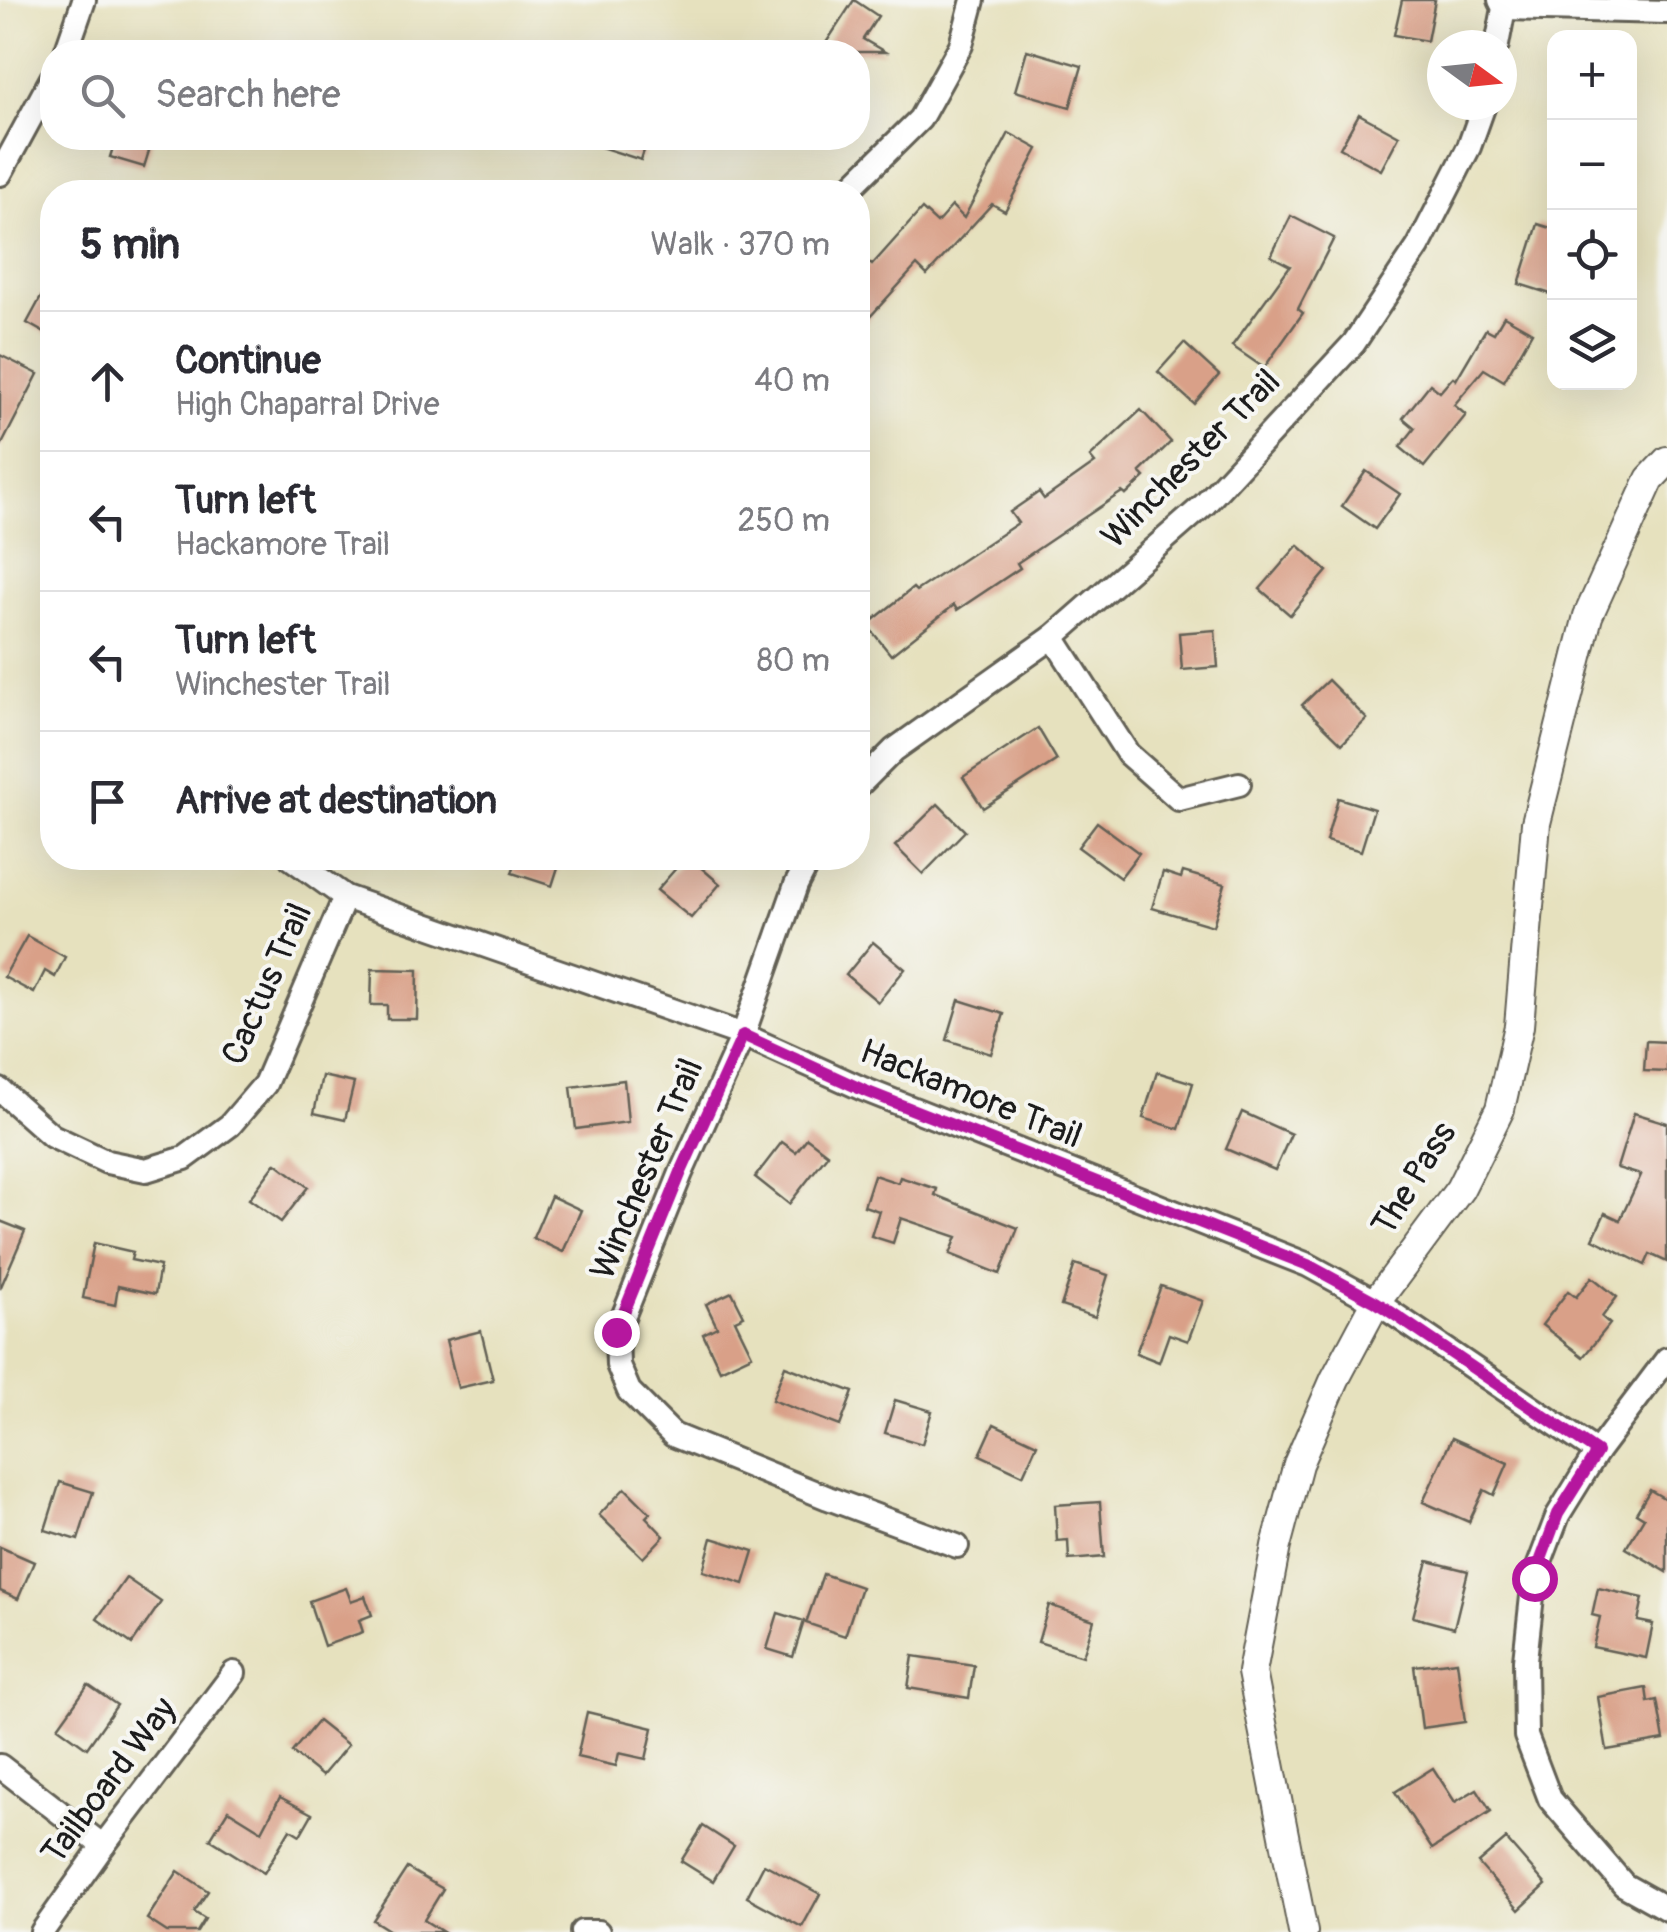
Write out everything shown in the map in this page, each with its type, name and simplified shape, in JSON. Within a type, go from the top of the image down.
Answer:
[{"type":"street","points":[[70,40],[84,0]]},
{"type":"street","points":[[858,180],[920,119],[961,45],[974,0]]},
{"type":"street","points":[[1499,30],[1502,4],[1667,12]]},
{"type":"street","points":[[0,174],[40,100]]},
{"type":"street","name":"Winchester Trail","points":[[870,774],[894,750],[1053,636],[1205,504],[1354,343],[1418,246],[1470,147],[1479,120]]},
{"type":"street","name":"The Pass","points":[[1302,1932],[1252,1672],[1276,1546],[1298,1464],[1335,1379],[1376,1302],[1460,1189],[1500,1109],[1519,1026],[1536,823],[1588,616],[1650,478],[1667,461]]},
{"type":"street","points":[[1053,636],[1128,754],[1179,799],[1239,784]]},
{"type":"street","name":"Hackamore Trail","points":[[308,870],[345,897],[743,1035],[863,1090],[1308,1265],[1376,1302],[1597,1452]]},
{"type":"street","name":"Winchester Trail","points":[[804,870],[743,1035],[681,1172],[616,1332],[618,1365],[628,1392],[674,1435],[957,1546]]},
{"type":"street","name":"Cactus Trail","points":[[0,1090],[52,1136],[107,1162],[146,1170],[185,1158],[230,1125],[265,1084],[345,897]]},
{"type":"street","points":[[1667,1359],[1597,1452],[1558,1514],[1534,1578],[1525,1660],[1526,1736],[1550,1799],[1624,1885],[1667,1909]]},
{"type":"street","name":"Tailboard Way","points":[[42,1932],[234,1673]]},
{"type":"street","points":[[0,1766],[103,1846]]},
{"type":"street","points":[[582,1932],[598,1932]]},
{"type":"building","points":[[854,0],[878,16],[865,40],[828,40]]},
{"type":"building","points":[[1402,0],[1435,0],[1427,41],[1394,35]]},
{"type":"building","points":[[870,43],[885,52],[870,52]]},
{"type":"building","points":[[1027,50],[1082,66],[1070,107],[1015,91]]},
{"type":"building","points":[[1359,114],[1399,136],[1381,170],[1340,148]]},
{"type":"building","points":[[1009,133],[1038,149],[1005,211],[992,204],[927,275],[917,265],[870,317],[870,263],[922,209],[937,223],[952,206],[964,218]]},
{"type":"building","points":[[112,150],[149,150],[144,167],[110,157]]},
{"type":"building","points":[[610,150],[644,150],[641,160]]},
{"type":"building","points":[[1291,216],[1334,238],[1298,309],[1303,313],[1264,368],[1232,346],[1290,266],[1271,256]]},
{"type":"building","points":[[1538,224],[1547,227],[1547,293],[1519,284]]},
{"type":"building","points":[[40,299],[40,330],[27,323]]},
{"type":"building","points":[[1504,316],[1532,332],[1504,381],[1484,369],[1454,405],[1466,415],[1424,467],[1400,447],[1415,428],[1403,418],[1430,384],[1440,392],[1453,377],[1456,380],[1486,329],[1494,333]]},
{"type":"building","points":[[1184,343],[1219,375],[1194,404],[1158,372]]},
{"type":"building","points":[[0,355],[38,374],[0,448]]},
{"type":"building","points":[[1141,410],[1171,442],[1140,472],[1145,477],[1126,495],[1122,492],[1017,563],[1020,568],[957,610],[954,605],[891,655],[870,629],[870,623],[913,588],[916,591],[1018,523],[1010,512],[1039,492],[1044,499],[1095,463],[1090,457]]},
{"type":"building","points":[[1366,471],[1400,494],[1375,529],[1342,506]]},
{"type":"building","points":[[1298,545],[1327,571],[1290,615],[1260,589]]},
{"type":"building","points":[[1215,630],[1218,667],[1182,670],[1179,633]]},
{"type":"building","points":[[1328,680],[1367,719],[1342,744],[1302,705]]},
{"type":"building","points":[[1038,728],[1057,760],[983,808],[963,777]]},
{"type":"building","points":[[1338,798],[1374,809],[1361,851],[1326,841]]},
{"type":"building","points":[[938,804],[965,831],[923,874],[895,846]]},
{"type":"building","points":[[1097,822],[1139,853],[1120,878],[1078,847]]},
{"type":"building","points":[[513,870],[557,870],[552,886],[512,873]]},
{"type":"building","points":[[674,870],[704,870],[720,884],[691,918],[657,890]]},
{"type":"building","points":[[1163,872],[1181,878],[1183,872],[1225,884],[1213,926],[1152,908]]},
{"type":"building","points":[[27,936],[65,957],[55,977],[45,971],[34,993],[4,977]]},
{"type":"building","points":[[873,942],[905,969],[878,1002],[846,975]]},
{"type":"building","points":[[372,969],[418,970],[417,1019],[387,1019],[387,1005],[371,1005]]},
{"type":"building","points":[[959,1000],[1004,1014],[991,1054],[947,1040]]},
{"type":"building","points":[[1646,1041],[1667,1042],[1667,1072],[1644,1071]]},
{"type":"building","points":[[1157,1072],[1193,1083],[1179,1129],[1143,1118]]},
{"type":"building","points":[[322,1076],[354,1083],[345,1120],[314,1113]]},
{"type":"building","points":[[624,1080],[628,1122],[576,1129],[571,1087]]},
{"type":"building","points":[[1242,1112],[1291,1134],[1275,1170],[1226,1149]]},
{"type":"building","points":[[1634,1113],[1667,1123],[1667,1262],[1650,1254],[1645,1265],[1593,1239],[1605,1213],[1620,1220],[1641,1175],[1617,1168]]},
{"type":"building","points":[[807,1138],[828,1154],[789,1204],[755,1177],[782,1142],[796,1152]]},
{"type":"building","points":[[276,1163],[308,1187],[281,1222],[249,1199]]},
{"type":"building","points":[[874,1175],[898,1183],[900,1177],[937,1189],[935,1195],[1018,1228],[1000,1274],[950,1254],[957,1237],[901,1218],[893,1243],[871,1236],[879,1211],[864,1206]]},
{"type":"building","points":[[551,1196],[581,1210],[563,1252],[533,1238]]},
{"type":"building","points":[[0,1221],[25,1231],[0,1289]]},
{"type":"building","points":[[94,1243],[133,1252],[131,1260],[160,1266],[155,1294],[118,1286],[115,1305],[83,1298]]},
{"type":"building","points":[[1075,1264],[1108,1275],[1095,1317],[1061,1306]]},
{"type":"building","points":[[1592,1277],[1617,1297],[1602,1317],[1610,1324],[1583,1357],[1542,1325],[1568,1291],[1576,1297]]},
{"type":"building","points":[[1161,1286],[1203,1301],[1188,1341],[1169,1334],[1159,1362],[1136,1353]]},
{"type":"building","points":[[732,1292],[744,1316],[735,1320],[752,1355],[720,1370],[703,1334],[717,1327],[706,1304]]},
{"type":"building","points":[[481,1331],[493,1380],[458,1388],[446,1340]]},
{"type":"building","points":[[785,1366],[853,1392],[840,1426],[772,1400]]},
{"type":"building","points":[[895,1400],[932,1411],[922,1444],[885,1433]]},
{"type":"building","points":[[994,1424],[1037,1444],[1023,1475],[980,1455]]},
{"type":"building","points":[[1452,1438],[1508,1463],[1494,1495],[1484,1490],[1469,1522],[1423,1502]]},
{"type":"building","points":[[60,1482],[93,1492],[78,1540],[45,1530]]},
{"type":"building","points":[[625,1488],[650,1513],[646,1517],[664,1536],[643,1558],[599,1515]]},
{"type":"building","points":[[1650,1490],[1667,1500],[1667,1572],[1626,1548],[1644,1518],[1636,1513]]},
{"type":"building","points":[[1100,1502],[1104,1557],[1069,1560],[1068,1540],[1057,1541],[1055,1505]]},
{"type":"building","points":[[712,1538],[754,1551],[744,1584],[703,1571]]},
{"type":"building","points":[[0,1547],[34,1562],[18,1599],[0,1591]]},
{"type":"building","points":[[1428,1561],[1468,1571],[1454,1628],[1413,1617]]},
{"type":"building","points":[[823,1574],[861,1587],[845,1636],[806,1623]]},
{"type":"building","points":[[126,1578],[161,1602],[132,1644],[97,1619]]},
{"type":"building","points":[[346,1588],[351,1601],[365,1596],[372,1615],[359,1620],[363,1632],[324,1646],[309,1601]]},
{"type":"building","points":[[1598,1588],[1643,1598],[1638,1621],[1653,1624],[1646,1658],[1593,1647],[1600,1617],[1592,1615]]},
{"type":"building","points":[[1049,1605],[1094,1620],[1083,1656],[1038,1642]]},
{"type":"building","points":[[778,1613],[804,1621],[793,1657],[767,1649]]},
{"type":"building","points":[[913,1656],[974,1665],[969,1698],[908,1688]]},
{"type":"building","points":[[1457,1661],[1465,1722],[1422,1728],[1414,1666]]},
{"type":"building","points":[[88,1685],[117,1705],[87,1748],[58,1727]]},
{"type":"building","points":[[1646,1688],[1648,1702],[1657,1700],[1664,1740],[1607,1750],[1598,1697]]},
{"type":"building","points":[[587,1712],[653,1728],[646,1759],[619,1753],[616,1766],[577,1757]]},
{"type":"building","points":[[318,1721],[348,1745],[322,1776],[292,1752]]},
{"type":"building","points":[[1433,1768],[1455,1802],[1477,1789],[1491,1811],[1432,1849],[1395,1792]]},
{"type":"building","points":[[280,1797],[312,1814],[300,1835],[290,1829],[264,1873],[210,1839],[228,1810],[262,1831]]},
{"type":"building","points":[[703,1826],[734,1846],[713,1881],[681,1861]]},
{"type":"building","points":[[1506,1839],[1546,1885],[1519,1910],[1478,1863]]},
{"type":"building","points":[[764,1864],[820,1894],[802,1927],[747,1897]]},
{"type":"building","points":[[407,1868],[443,1889],[424,1920],[443,1932],[392,1932],[373,1920]]},
{"type":"building","points":[[178,1871],[208,1891],[194,1912],[205,1919],[197,1932],[167,1932],[147,1919]]},
{"type":"route","points":[[616,1332],[681,1172],[743,1035],[863,1090],[1308,1265],[1376,1302],[1597,1452],[1558,1514],[1534,1578]]}]
